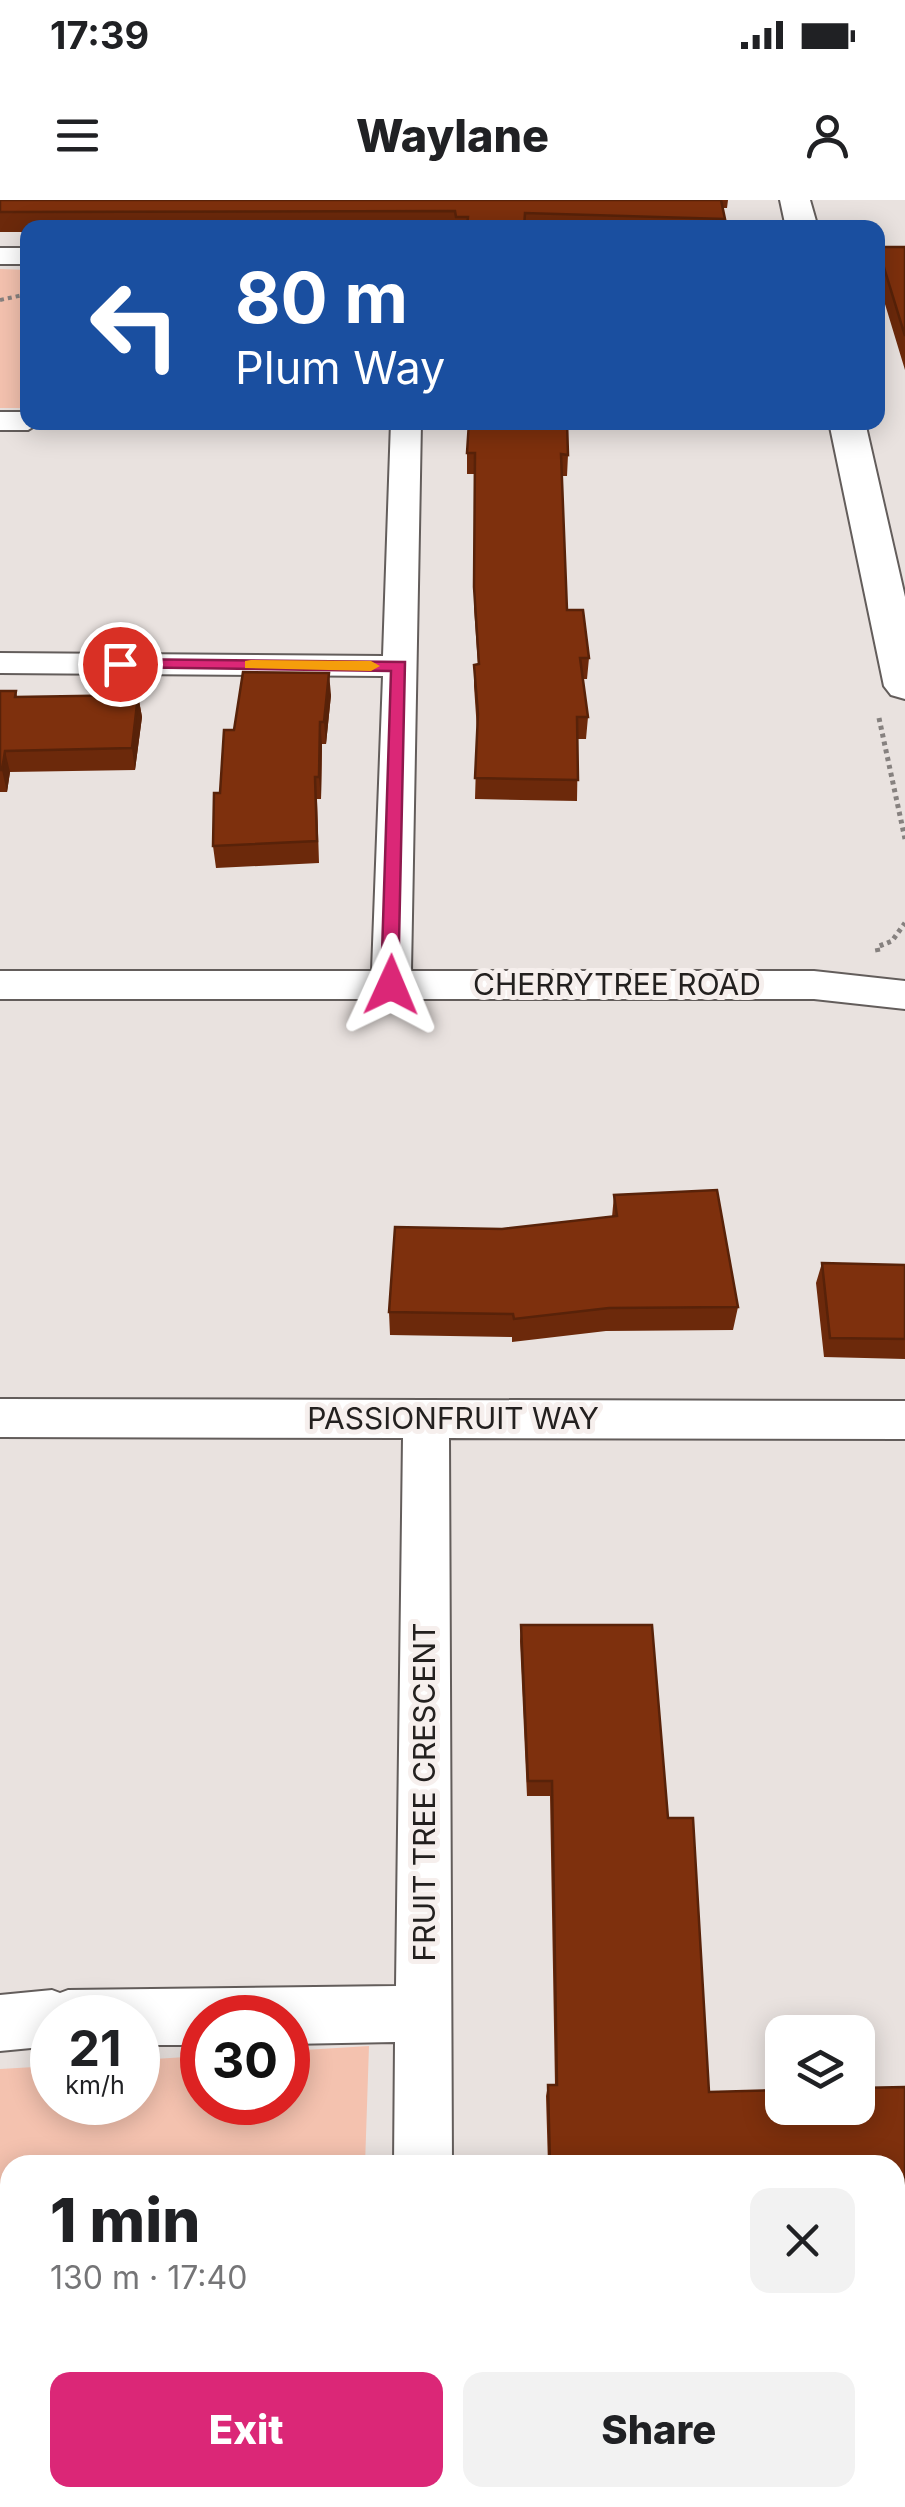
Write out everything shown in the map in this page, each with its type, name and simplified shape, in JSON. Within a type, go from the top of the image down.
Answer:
[{"type":"street","points":[[391,985],[406,430]]},
{"type":"street","points":[[849,430],[905,686]]},
{"type":"street","points":[[0,663],[400,666]]},
{"type":"street","name":"CHERRYTREE ROAD","points":[[814,985],[905,961]]},
{"type":"street","name":"CHERRYTREE ROAD","points":[[0,985],[814,985],[905,996]]},
{"type":"street","name":"PASSIONFRUIT WAY","points":[[0,1418],[905,1420]]},
{"type":"street","name":"FRUIT TREE CRESCENT","points":[[424,2155],[426,1418]]},
{"type":"street","points":[[160,2017],[424,2014]]},
{"type":"street","points":[[0,2023],[30,2020]]},
{"type":"shaded area","points":[[0,269],[20,270],[20,408],[0,408]]},
{"type":"shaded area","points":[[369,2046],[365,2155],[0,2155],[0,2069],[30,2067],[30,2125],[160,2125],[160,2059],[180,2057],[180,2125],[310,2125],[310,2050]]},
{"type":"building","points":[[0,200],[721,200],[725,219],[525,213],[525,220],[468,220],[456,217],[455,211],[0,212]]},
{"type":"building","points":[[885,247],[905,247],[905,336],[885,271]]},
{"type":"building","points":[[468,430],[567,430],[568,455],[561,454],[567,610],[583,610],[589,658],[580,658],[588,717],[577,717],[578,780],[475,778],[478,714],[474,665],[479,664],[474,587],[475,453],[467,453]]},
{"type":"building","points":[[243,672],[329,673],[324,722],[320,722],[319,777],[315,777],[317,841],[213,846],[214,793],[220,793],[224,730],[234,730]]},
{"type":"building","points":[[0,691],[16,691],[15,697],[138,695],[132,748],[5,751],[0,770]]},
{"type":"building","points":[[717,1190],[738,1307],[609,1308],[514,1319],[513,1314],[389,1312],[395,1227],[502,1229],[617,1216],[614,1195]]},
{"type":"building","points":[[822,1263],[905,1265],[905,1339],[830,1338]]},
{"type":"building","points":[[521,1625],[652,1625],[668,1818],[693,1818],[709,2092],[765,2090],[765,2125],[875,2125],[875,2088],[905,2087],[905,2155],[550,2155],[548,2085],[557,2085],[552,1781],[528,1781]]},
{"type":"slow traffic","points":[[251,665],[371,666]]},
{"type":"route","points":[[120,664],[400,666],[391,985]]}]
